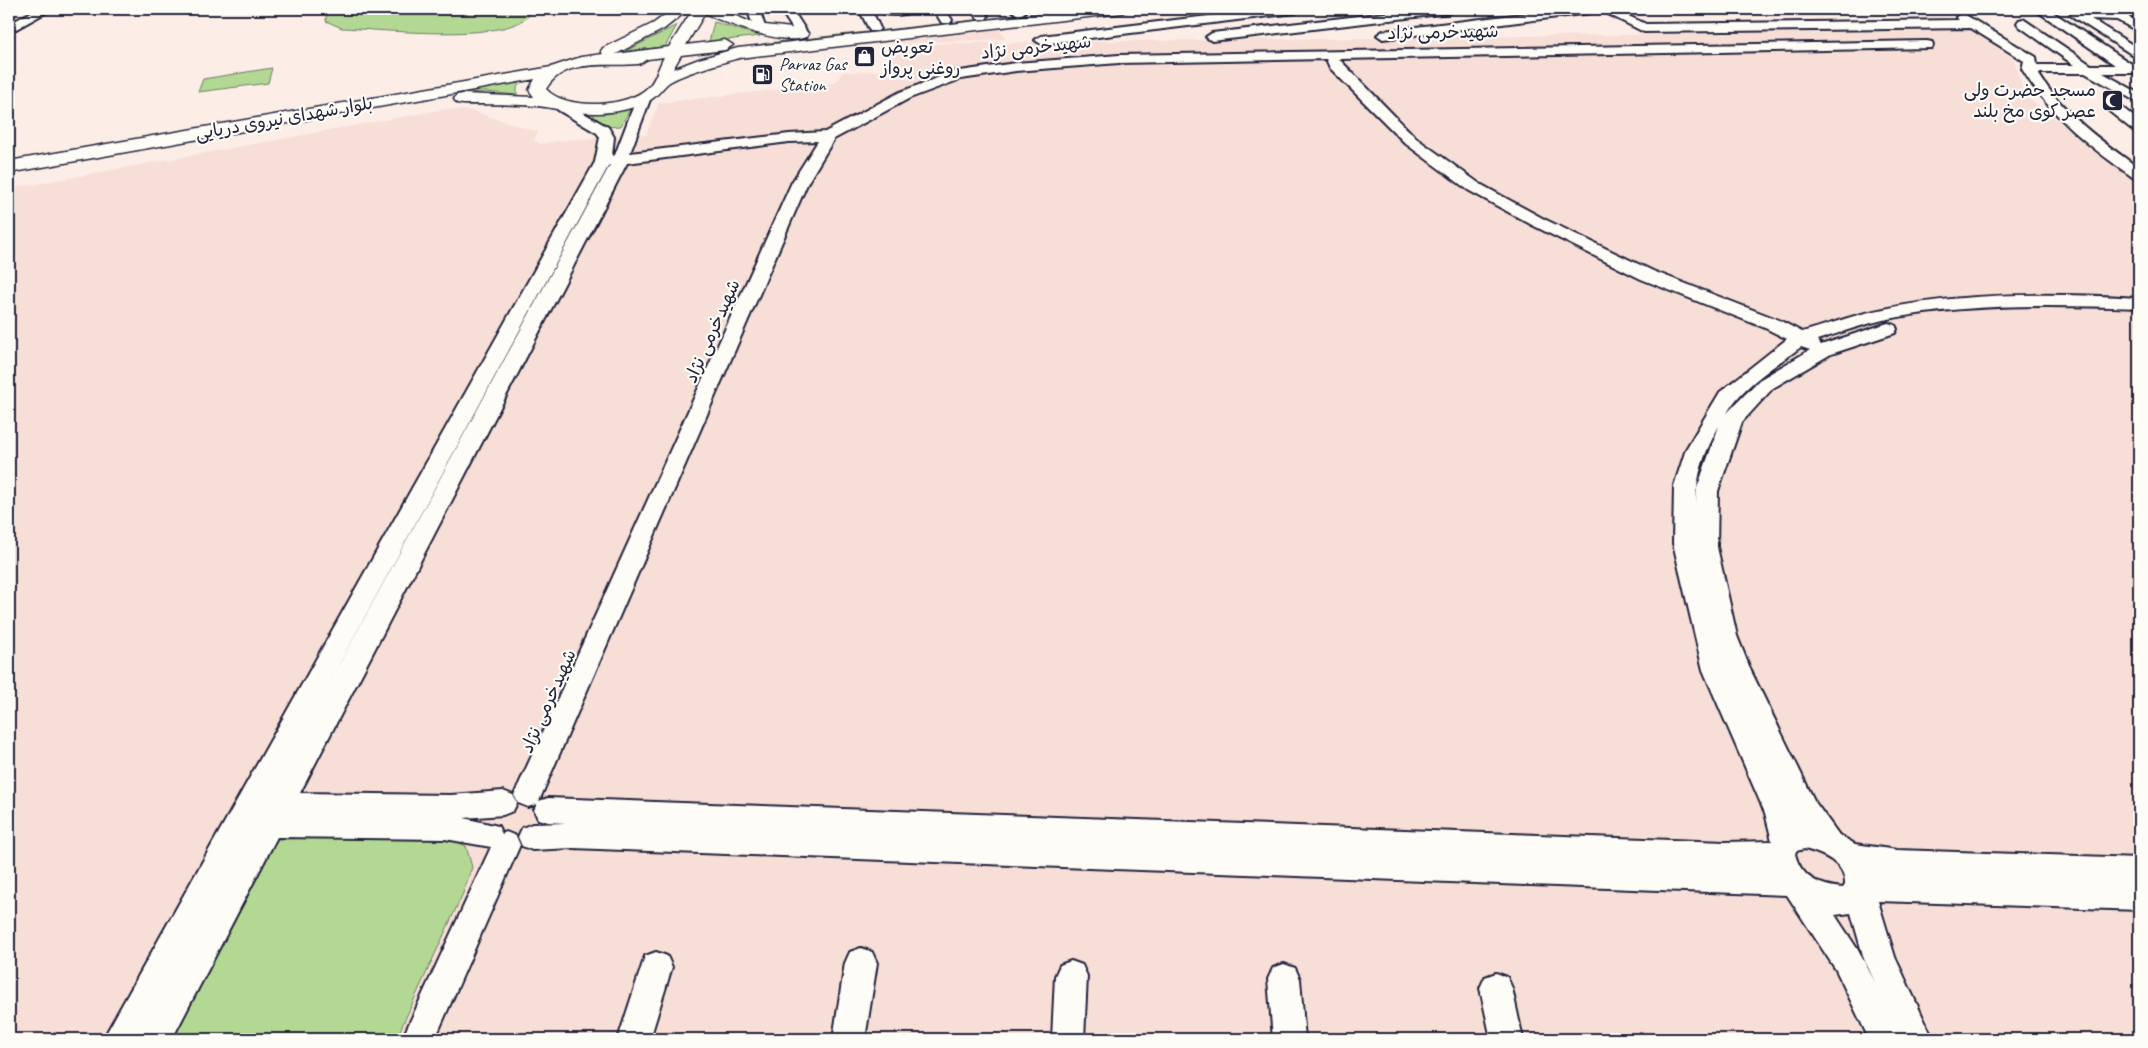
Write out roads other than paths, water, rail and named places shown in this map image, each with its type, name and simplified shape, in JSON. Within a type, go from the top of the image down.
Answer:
[{"type":"main road","points":[[556,105],[540,97],[537,90],[544,80],[559,70],[590,60],[648,32],[672,18],[682,9]]},
{"type":"main road","points":[[644,97],[655,90],[700,9]]},
{"type":"main road","points":[[709,9],[721,17],[765,35]]},
{"type":"main road","points":[[590,60],[620,58],[765,35],[807,35],[874,28],[910,16],[1049,9]]},
{"type":"main road","points":[[663,76],[738,53],[1122,9]]},
{"type":"main road","points":[[738,53],[721,50],[765,35]]},
{"type":"main road","points":[[620,58],[655,63],[663,76]]},
{"type":"main road","name":"بلوار شهدای نیروی دریایی","points":[[9,167],[559,70]]},
{"type":"main road","name":"بلوار شهدای نیروی دریایی","points":[[9,176],[422,101],[483,98],[604,108],[644,97]]},
{"type":"street","points":[[9,28],[46,9]]},
{"type":"street","points":[[753,9],[765,35]]},
{"type":"street","points":[[786,9],[790,18],[807,35]]},
{"type":"street","points":[[864,9],[874,28]]},
{"type":"street","points":[[888,9],[889,11],[903,9],[910,16]]},
{"type":"street","points":[[1041,40],[1233,12],[1295,9]]},
{"type":"street","points":[[1373,9],[1404,31]]},
{"type":"street","points":[[1212,37],[1449,9]]},
{"type":"street","points":[[1383,34],[1525,12],[1590,9]]},
{"type":"street","points":[[1604,9],[1647,28],[1974,24]]},
{"type":"street","points":[[1626,9],[1647,28]]},
{"type":"street","points":[[1948,9],[2031,60],[2029,69],[2044,94],[2066,119],[2139,175]]},
{"type":"street","points":[[2108,9],[2139,28]]},
{"type":"street","points":[[1233,12],[1255,32]]},
{"type":"street","points":[[2045,12],[2120,16]]},
{"type":"street","points":[[2045,12],[2135,69]]},
{"type":"street","points":[[2073,12],[2139,55]]},
{"type":"street","points":[[1088,13],[1104,32]]},
{"type":"street","points":[[1774,14],[1788,26]]},
{"type":"street","points":[[1845,14],[1860,25]]},
{"type":"street","points":[[1919,14],[1934,24]]},
{"type":"street","points":[[1702,15],[1715,27]]},
{"type":"street","points":[[2022,23],[2089,69],[2139,98]]},
{"type":"street","name":"شهیدخرمی نژاد","points":[[526,803],[800,182],[828,136],[905,95],[958,75],[1016,67],[1119,59],[1927,45]]},
{"type":"street","points":[[1330,54],[1342,72],[1411,141],[1474,187],[1538,222],[1647,275],[1772,324],[1824,350]]},
{"type":"street","points":[[2029,69],[2135,69]]},
{"type":"street","points":[[118,1039],[258,814],[644,97]]},
{"type":"street","points":[[556,105],[603,130],[607,137],[611,161]]},
{"type":"street","points":[[2139,105],[2114,108],[2139,128]]},
{"type":"street","points":[[611,161],[789,138],[828,136]]},
{"type":"street","points":[[2115,157],[2139,158]]},
{"type":"street","points":[[1886,1039],[1847,960],[1797,886],[1782,868],[1783,847],[1779,813],[1727,671],[1684,543],[1696,488],[1696,449],[1727,396],[1760,368],[1800,339],[1882,315],[1964,304],[2068,300],[2139,302]]},
{"type":"street","points":[[1696,488],[1732,420],[1766,384],[1824,350],[1862,336],[1909,324],[1964,316],[2048,310],[2139,313]]},
{"type":"street","points":[[1727,671],[1805,811],[1860,874],[1860,889],[1880,959],[1917,1039]]},
{"type":"street","points":[[258,814],[526,803],[1685,853],[1783,847],[1805,836],[1838,849],[1897,863],[2139,871]]},
{"type":"street","points":[[418,1039],[509,839],[544,824],[526,803]]},
{"type":"street","points":[[509,839],[486,825],[489,819],[526,803]]},
{"type":"street","points":[[258,814],[445,827],[509,839],[573,835],[1797,886],[1825,901],[1847,902],[1860,889],[2139,896]]},
{"type":"street","points":[[154,1039],[258,814]]},
{"type":"street","points":[[849,1039],[861,963]]},
{"type":"street","points":[[634,1039],[656,967]]},
{"type":"street","points":[[1068,1039],[1071,976]]},
{"type":"street","points":[[1284,979],[1289,1039]]},
{"type":"street","points":[[1496,988],[1507,1039]]},
{"type":"place","name":"تعویض روغنی پرواز","points":[[865,57]]},
{"type":"place","name":"Parvaz Gas Station","points":[[763,74]]},
{"type":"place","name":"مسجد حضرت ولی عصر کوی مخ بلند","points":[[2112,100]]}]
